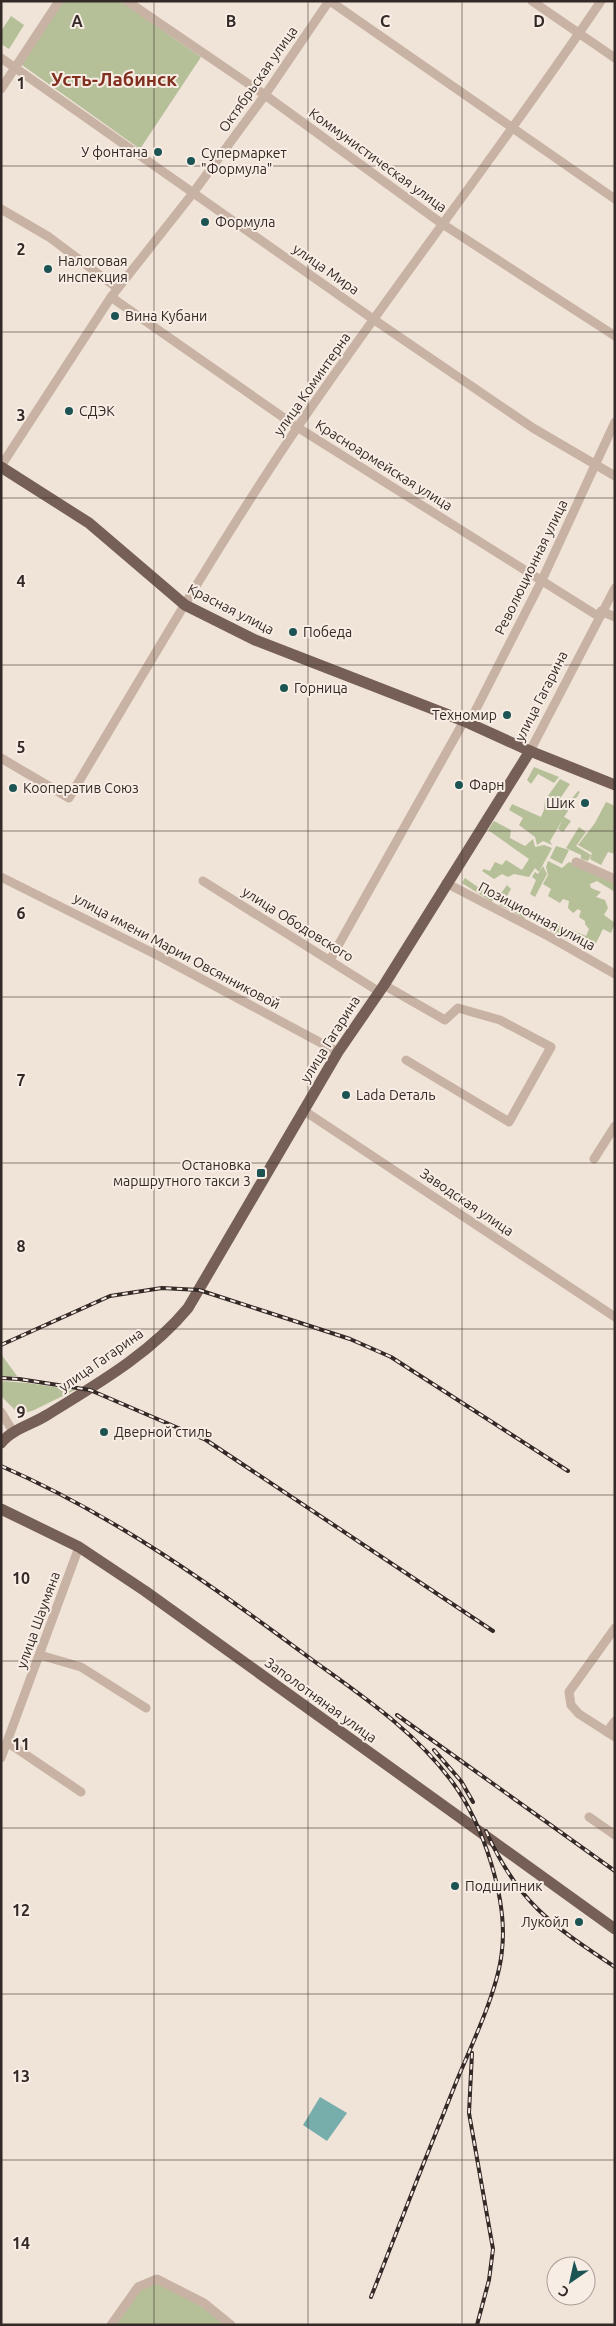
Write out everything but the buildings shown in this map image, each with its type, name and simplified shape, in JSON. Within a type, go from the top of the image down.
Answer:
[{"type":"main road","name":"Красная улица","points":[[1,466],[89,523],[184,605],[255,640],[467,722],[530,751],[615,785]]},
{"type":"main road","name":"улица Гагарина","points":[[1,1443],[14,1433],[90,1390],[170,1329],[188,1308],[338,1052],[381,988],[530,751]]},
{"type":"main road","name":"Заполотняная улица","points":[[1,1510],[79,1547],[145,1591],[615,1929]]},
{"type":"street","points":[[1,89],[59,1]]},
{"type":"street","name":"Коммунистическая улица","points":[[127,1],[265,95],[441,223],[615,336]]},
{"type":"street","points":[[330,1],[615,199]]},
{"type":"street","name":"Октябрьская улица","points":[[1,466],[117,288],[193,193],[265,95],[330,1]]},
{"type":"street","points":[[532,1],[615,58]]},
{"type":"street","name":"улица Коминтерна","points":[[1,758],[69,798],[184,605],[298,427],[441,223],[513,129],[601,1]]},
{"type":"street","name":"улица Мира","points":[[1,58],[373,319],[533,428],[615,476]]},
{"type":"street","points":[[1,209],[49,237],[117,288]]},
{"type":"street","name":"Красноармейская улица","points":[[111,297],[298,427],[542,580],[600,614],[615,617]]},
{"type":"street","name":"Революционная улица","points":[[330,960],[467,722],[542,580],[615,422]]},
{"type":"street","name":"улица Гагарина","points":[[530,751],[615,588]]},
{"type":"street","points":[[576,862],[615,879]]},
{"type":"street","name":"улица имени Марии Овсянниковой","points":[[1,877],[157,955],[338,1052]]},
{"type":"street","name":"улица Ободовского","points":[[203,881],[330,960],[445,1020],[458,1008],[500,1020],[551,1047],[509,1122],[406,1060]]},
{"type":"street","name":"Позиционная улица","points":[[446,883],[550,937],[615,974]]},
{"type":"street","name":"Заводская улица","points":[[303,1110],[615,1317]]},
{"type":"street","points":[[594,1159],[615,1126]]},
{"type":"street","points":[[1,1412],[14,1433]]},
{"type":"street","name":"улица Шаумяна","points":[[1,1758],[79,1547]]},
{"type":"street","points":[[615,1628],[569,1692],[571,1705],[579,1714],[615,1737]]},
{"type":"street","points":[[40,1655],[81,1667],[146,1708]]},
{"type":"street","points":[[606,1732],[615,1721]]},
{"type":"street","points":[[7,1742],[81,1792]]},
{"type":"street","points":[[589,1817],[615,1835]]},
{"type":"street","points":[[111,2325],[138,2287],[157,2279],[204,2303],[231,2325]]},
{"type":"green space","points":[[62,1],[120,1],[201,57],[140,149],[22,65]]},
{"type":"green space","points":[[11,16],[24,25],[9,49],[1,44],[1,31]]},
{"type":"green space","points":[[534,767],[559,777],[554,783],[538,774],[531,784],[527,780]]},
{"type":"green space","points":[[560,779],[570,784],[559,800],[563,803],[570,801],[578,791],[580,792],[564,817],[571,821],[563,832],[558,829],[563,819],[550,841],[552,845],[543,841],[537,845],[535,837],[519,825],[523,818],[509,810],[512,804],[541,817],[545,800]]},
{"type":"green space","points":[[606,802],[615,806],[615,854],[608,852],[601,865],[590,859],[592,853],[578,845],[595,823]]},
{"type":"green space","points":[[494,821],[511,830],[510,838],[525,846],[533,839],[535,847],[544,845],[552,848],[539,872],[535,868],[529,877],[514,874],[508,877],[502,874],[494,879],[482,871],[484,869],[490,871],[495,862],[502,865],[506,860],[522,870],[529,859],[488,830]]},
{"type":"green space","points":[[579,827],[586,832],[576,846],[591,855],[588,861],[581,859],[581,855],[566,848]]},
{"type":"green space","points":[[556,846],[569,850],[562,864],[550,858]]},
{"type":"green space","points":[[548,861],[562,868],[569,862],[615,881],[615,892],[597,881],[590,884],[591,888],[601,892],[596,897],[605,900],[608,908],[604,915],[615,923],[611,933],[603,929],[592,951],[550,931],[550,924],[547,930],[543,928],[547,919],[586,936],[589,929],[585,921],[579,917],[581,911],[578,909],[573,913],[568,908],[569,901],[563,899],[560,903],[548,896],[551,889],[543,884],[548,875],[546,867]]},
{"type":"green space","points":[[543,866],[547,874],[535,897],[530,894],[536,880],[532,877],[535,872],[538,874]]},
{"type":"green space","points":[[465,878],[482,890],[490,892],[492,889],[502,892],[507,885],[511,889],[507,896],[513,900],[508,909],[499,905],[504,898],[496,893],[492,902],[462,883]]},
{"type":"green space","points":[[517,902],[528,907],[527,911],[529,912],[524,919],[511,910]]},
{"type":"green space","points":[[1,1354],[17,1376],[1,1376]]},
{"type":"green space","points":[[1,1381],[75,1390],[32,1411],[19,1414],[1,1396]]},
{"type":"green space","points":[[157,2279],[231,2325],[112,2325],[138,2287]]},
{"type":"water","points":[[320,2097],[347,2113],[327,2141],[303,2125]]},
{"type":"railway","points":[[1,1345],[110,1296],[162,1288],[199,1290],[350,1339],[391,1357],[568,1471]]},
{"type":"railway","points":[[1,1378],[90,1390],[206,1440],[493,1631]]},
{"type":"railway","points":[[1,1466],[43,1485],[123,1529],[162,1554],[237,1605],[387,1715],[438,1764],[453,1783],[474,1819],[491,1863],[501,1908],[503,1930],[500,1965],[484,2016],[371,2297]]},
{"type":"railway","points":[[397,1715],[615,1871]]},
{"type":"railway","points":[[434,1750],[461,1781],[473,1802]]},
{"type":"railway","points":[[486,1831],[498,1856],[524,1895],[555,1924],[615,1967]]},
{"type":"railway","points":[[472,2053],[469,2113],[493,2249],[489,2280],[477,2325]]},
{"type":"place","name":"У фонтана","points":[[158,152]]},
{"type":"place","name":"Супермаркет \"Формула\"","points":[[191,161]]},
{"type":"place","name":"Формула","points":[[205,222]]},
{"type":"place","name":"Налоговая инспекция","points":[[48,269]]},
{"type":"place","name":"Вина Кубани","points":[[115,316]]},
{"type":"place","name":"СДЭК","points":[[69,411]]},
{"type":"place","name":"Победа","points":[[293,632]]},
{"type":"place","name":"Горница","points":[[284,688]]},
{"type":"place","name":"Техномир","points":[[507,715]]},
{"type":"place","name":"Фарн","points":[[459,785]]},
{"type":"place","name":"Кооператив Союз","points":[[13,788]]},
{"type":"place","name":"Шик","points":[[585,803]]},
{"type":"place","name":"Lada Dеталь","points":[[346,1095]]},
{"type":"place","name":"Остановка маршрутного такси 3","points":[[261,1173]]},
{"type":"place","name":"Дверной стиль","points":[[104,1432]]},
{"type":"place","name":"Подшипник","points":[[455,1886]]},
{"type":"place","name":"Лукойл","points":[[579,1922]]},
{"type":"district","name":"Усть-Лабинск","points":[[114,79]]}]
